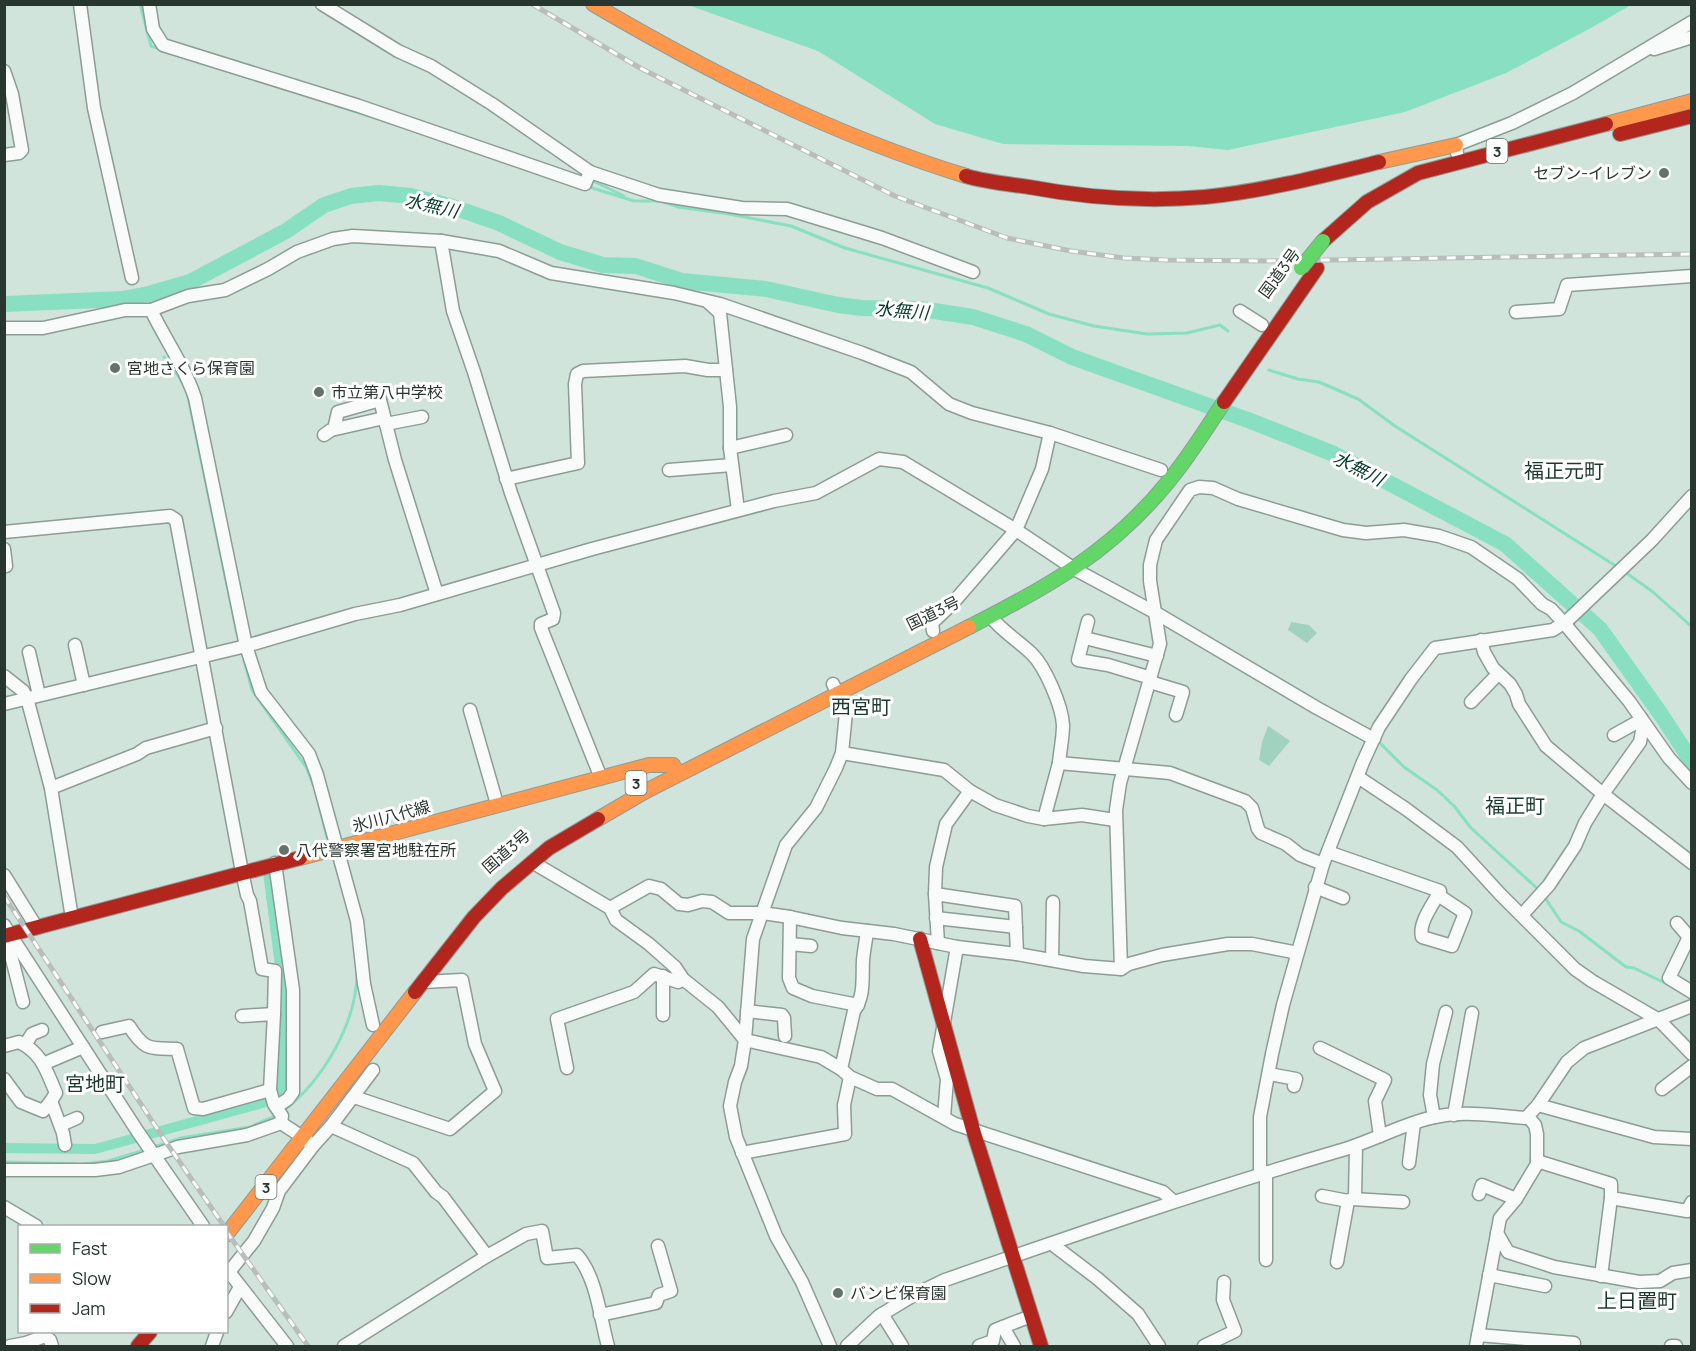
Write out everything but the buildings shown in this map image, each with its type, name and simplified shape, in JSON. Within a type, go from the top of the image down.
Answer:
[{"type":"main road","points":[[593,4],[665,48],[818,124],[873,145],[977,178],[1060,193],[1119,200],[1170,199],[1227,194],[1270,188],[1456,145]]},
{"type":"main road","name":"国道3号","points":[[1226,388],[1262,325],[1301,268],[1323,241],[1361,205],[1388,187],[1418,172],[1624,118],[1689,95]]},
{"type":"main road","name":"国道3号","points":[[836,689],[933,631],[1104,549],[1143,513],[1168,468],[1317,268],[1338,242],[1376,211],[1407,192],[1437,180],[1692,116]]},
{"type":"main road","name":"国道3号","points":[[219,1225],[284,1116],[373,1025],[472,903],[517,861],[576,815],[644,785],[1036,593],[1070,567]]},
{"type":"main road","name":"氷川八代線","points":[[6,933],[72,918],[649,765],[675,770]]},
{"type":"main road","points":[[630,770],[637,773],[644,785]]},
{"type":"main road","name":"国道3号","points":[[228,1231],[284,1116],[422,982],[474,917],[502,888],[549,848],[644,785]]},
{"type":"main road","points":[[920,939],[973,1130],[1041,1347]]},
{"type":"main road","points":[[125,1347],[136,1333]]},
{"type":"main road","points":[[138,1347],[149,1333]]},
{"type":"street","points":[[80,4],[94,108],[132,278]]},
{"type":"street","points":[[149,4],[153,29],[164,45],[588,178],[659,195],[742,208],[786,208],[882,238],[973,272]]},
{"type":"street","points":[[322,4],[378,39],[431,66],[492,104],[588,178]]},
{"type":"street","points":[[1458,161],[1456,145],[1512,123],[1573,93],[1692,22]]},
{"type":"street","points":[[1641,51],[1668,46],[1692,37]]},
{"type":"street","points":[[4,71],[12,94],[22,150],[19,153],[4,155]]},
{"type":"street","points":[[4,328],[43,328],[125,310],[151,310],[188,296],[225,290],[297,252],[333,239],[353,236],[441,242],[499,251],[551,273],[674,293],[707,301],[862,353],[910,372],[949,404],[965,410],[1168,468]]},
{"type":"street","points":[[441,242],[453,311],[506,478],[554,613],[553,619],[541,624],[541,628],[601,778]]},
{"type":"street","points":[[1516,312],[1559,309],[1567,285],[1692,276]]},
{"type":"street","points":[[707,301],[720,313],[730,407],[730,448],[738,510]]},
{"type":"street","points":[[151,310],[188,378],[195,398],[246,646],[261,692],[309,754],[318,776],[357,921],[364,984],[373,1025]]},
{"type":"street","points":[[1240,311],[1262,325]]},
{"type":"street","points":[[506,478],[578,463],[576,374],[583,371],[685,366],[726,370]]},
{"type":"street","points":[[422,417],[385,421],[329,432],[338,412],[379,396],[385,421],[437,594]]},
{"type":"street","points":[[933,631],[932,623],[952,604],[1016,530],[1042,469],[1050,433]]},
{"type":"street","points":[[730,448],[786,435]]},
{"type":"street","points":[[4,704],[246,646],[355,614],[400,605],[592,549],[738,510],[816,493],[879,459],[903,462],[1016,530],[1070,567],[1156,613],[1374,739]]},
{"type":"street","points":[[669,470],[732,465]]},
{"type":"street","points":[[1120,969],[1115,820],[1120,783],[1160,644],[1150,581],[1150,565],[1156,540],[1190,489],[1213,488],[1238,499],[1343,530],[1366,533],[1404,530],[1439,536],[1471,547],[1518,579],[1542,604],[1566,621],[1669,758],[1692,783]]},
{"type":"street","points":[[1266,1260],[1260,1117],[1283,1005],[1315,887],[1374,739],[1406,686],[1435,648],[1554,630],[1617,574],[1667,525],[1692,496]]},
{"type":"street","points":[[4,532],[77,523],[170,516],[176,520],[262,969],[275,971],[274,1014],[284,1116],[279,1191],[273,1208],[254,1241],[228,1270],[287,1347]]},
{"type":"street","points":[[4,549],[6,566]]},
{"type":"street","points":[[990,616],[1042,666],[1063,725],[1059,763],[1044,819]]},
{"type":"street","points":[[1088,621],[1078,660],[1108,665],[1183,692],[1176,716]]},
{"type":"street","points":[[1085,638],[1157,656]]},
{"type":"street","points":[[1481,640],[1484,652],[1498,674],[1510,684],[1519,704],[1546,746],[1603,794],[1692,863]]},
{"type":"street","points":[[75,645],[84,684]]},
{"type":"street","points":[[29,652],[33,696],[51,788],[72,918]]},
{"type":"street","points":[[1471,702],[1498,674]]},
{"type":"street","points":[[4,676],[33,696]]},
{"type":"street","points":[[830,1347],[802,1282],[776,1236],[736,1137],[730,1106],[741,1066],[745,1040],[753,939],[786,845],[816,808],[842,753],[846,712],[836,689]]},
{"type":"street","points":[[470,710],[497,804]]},
{"type":"street","points":[[1614,735],[1641,718]]},
{"type":"street","points":[[1522,915],[1575,846],[1603,794],[1640,742],[1641,718]]},
{"type":"street","points":[[51,788],[137,754],[146,748],[216,728]]},
{"type":"street","points":[[842,753],[944,770],[970,791],[995,805],[1044,819],[1082,815],[1115,820]]},
{"type":"street","points":[[1059,763],[1170,773],[1236,796],[1252,808],[1257,829],[1261,833],[1286,844],[1300,855],[1323,864]]},
{"type":"street","points":[[1358,777],[1457,847],[1575,969],[1659,1020],[1692,1054]]},
{"type":"street","points":[[938,943],[936,867],[946,824],[970,791]]},
{"type":"street","points":[[1328,852],[1440,891],[1438,895]]},
{"type":"street","points":[[532,862],[610,908],[616,920],[665,958],[683,979],[718,1007],[745,1040],[821,1058],[877,1089],[892,1089],[955,1124],[1163,1192],[1173,1201]]},
{"type":"street","points":[[4,1170],[95,1170],[119,1167],[146,1144],[208,1141],[247,1135],[284,1116],[288,1099],[293,1092],[293,990],[275,863]]},
{"type":"street","points":[[4,875],[37,927]]},
{"type":"street","points":[[610,908],[649,886],[661,889],[680,904],[712,902],[729,913],[762,913],[790,917],[957,947],[1120,969],[1129,964],[1162,955],[1228,944],[1252,944],[1283,949],[1293,952],[1296,957]]},
{"type":"street","points":[[1315,887],[1343,898]]},
{"type":"street","points":[[935,894],[1015,906],[1017,954]]},
{"type":"street","points":[[1052,960],[1053,902]]},
{"type":"street","points":[[790,917],[789,978],[793,988],[812,996],[858,1005]]},
{"type":"street","points":[[936,918],[1016,927]]},
{"type":"street","points":[[1677,922],[1689,937],[1669,978],[1692,992]]},
{"type":"street","points":[[742,1153],[845,1134],[845,1073],[854,1011],[862,992],[867,931]]},
{"type":"street","points":[[6,933],[23,1002]]},
{"type":"street","points":[[6,933],[202,1225]]},
{"type":"street","points":[[790,944],[811,946]]},
{"type":"street","points":[[944,1117],[947,1079],[939,1051],[957,947]]},
{"type":"street","points":[[567,1068],[557,1019],[634,992],[654,974],[678,982],[683,979]]},
{"type":"street","points":[[663,976],[663,1015]]},
{"type":"street","points":[[354,1097],[450,1129],[495,1091],[475,1044],[462,980],[422,982]]},
{"type":"street","points":[[847,1347],[882,1314],[945,1280],[1173,1201],[1356,1146],[1434,1117],[1454,1115],[1526,1118],[1538,1105],[1567,1062],[1584,1048],[1692,1006]]},
{"type":"street","points":[[747,1011],[782,1015],[785,1036]]},
{"type":"street","points":[[1434,1117],[1430,1095],[1433,1064],[1446,1012]]},
{"type":"street","points":[[1454,1115],[1472,1013]]},
{"type":"street","points":[[242,1016],[274,1014]]},
{"type":"street","points":[[102,1032],[129,1026],[139,1042],[144,1045],[152,1048],[177,1049],[194,1108],[284,1116],[331,1126],[413,1163],[436,1192],[443,1197],[487,1256]]},
{"type":"street","points":[[26,1045],[32,1034],[42,1030]]},
{"type":"street","points":[[4,1046],[19,1042],[32,1048],[43,1064],[56,1092],[44,1111],[21,1102],[4,1079]]},
{"type":"street","points":[[43,1064],[83,1047]]},
{"type":"street","points":[[1320,1048],[1385,1080],[1375,1101],[1380,1136]]},
{"type":"street","points":[[1662,1089],[1692,1066]]},
{"type":"street","points":[[331,1126],[373,1070]]},
{"type":"street","points":[[1269,1074],[1296,1079],[1294,1086]]},
{"type":"street","points":[[51,1101],[61,1125],[65,1145]]},
{"type":"street","points":[[1538,1105],[1654,1137],[1692,1139]]},
{"type":"street","points":[[1528,1117],[1535,1125],[1538,1134],[1537,1161],[1516,1199],[1500,1218],[1477,1341],[1574,1343]]},
{"type":"street","points":[[61,1125],[77,1118]]},
{"type":"street","points":[[1408,1163],[1414,1123]]},
{"type":"street","points":[[1337,1262],[1350,1200],[1355,1197],[1356,1146]]},
{"type":"street","points":[[1537,1161],[1611,1184],[1601,1276]]},
{"type":"street","points":[[1479,1194],[1482,1185],[1516,1199]]},
{"type":"street","points":[[1322,1196],[1381,1203],[1402,1202]]},
{"type":"street","points":[[1611,1198],[1687,1210],[1692,1202]]},
{"type":"street","points":[[4,1207],[33,1225]]},
{"type":"street","points":[[344,1347],[487,1256],[526,1234],[542,1230],[547,1258],[577,1255],[582,1260],[593,1285],[608,1347]]},
{"type":"street","points":[[1497,1233],[1508,1252],[1554,1267],[1601,1276],[1639,1282],[1660,1281],[1673,1273],[1692,1270]]},
{"type":"street","points":[[1052,1244],[1098,1279],[1138,1314],[1159,1347]]},
{"type":"street","points":[[600,1315],[656,1303],[659,1295],[671,1291],[658,1246]]},
{"type":"street","points":[[1489,1275],[1545,1286]]},
{"type":"street","points":[[1204,1347],[1235,1331],[1223,1300],[1224,1282]]},
{"type":"street","points":[[228,1308],[240,1287]]},
{"type":"street","points":[[882,1314],[902,1347]]},
{"type":"street","points":[[979,1347],[993,1341],[995,1330],[1031,1316]]},
{"type":"street","points":[[1003,1327],[1014,1347]]},
{"type":"street","points":[[212,1347],[218,1333]]},
{"type":"street","points":[[10,1347],[45,1336],[50,1340],[52,1347]]},
{"type":"street","points":[[1671,1347],[1676,1347]]},
{"type":"shaded area","points":[[688,5],[1631,5],[1506,73],[1405,112],[1228,150],[1188,146],[1003,144],[935,124],[818,51]]},
{"type":"shaded area","points":[[1291,622],[1309,625],[1317,633],[1307,643],[1288,630]]},
{"type":"shaded area","points":[[1268,726],[1290,741],[1269,766],[1259,760]]},
{"type":"waterway","points":[[140,4],[151,46],[160,49]]},
{"type":"waterway","points":[[195,61],[249,78]]},
{"type":"waterway","points":[[335,105],[400,126]]},
{"type":"waterway","points":[[589,179],[624,196]]},
{"type":"waterway","points":[[586,186],[634,201],[661,201],[678,207],[791,226],[845,248],[988,288],[1049,314],[1094,326],[1147,334],[1187,333],[1220,325],[1228,331]]},
{"type":"waterway","name":"水無川","points":[[4,304],[122,299],[190,282],[286,231],[324,205],[351,196],[379,193],[411,196],[450,206],[499,223],[560,252],[603,265],[636,266],[682,281],[766,289],[838,305],[862,308],[921,309],[973,317],[1026,334],[1072,357],[1248,420],[1334,454],[1505,544],[1600,629],[1692,762]]},
{"type":"waterway","name":"水無川","points":[[149,294],[150,301]]},
{"type":"waterway","points":[[164,357],[180,378],[187,392],[237,634]]},
{"type":"waterway","points":[[1269,370],[1298,379],[1319,382],[1358,399],[1395,426],[1619,568]]},
{"type":"waterway","points":[[1625,572],[1653,592],[1692,627]]},
{"type":"waterway","points":[[244,660],[252,690],[306,767],[313,784]]},
{"type":"waterway","points":[[1377,740],[1404,767],[1437,790],[1454,806],[1471,828],[1540,891]]},
{"type":"waterway","points":[[316,793],[327,838]]},
{"type":"waterway","points":[[334,859],[338,873]]},
{"type":"waterway","points":[[4,1148],[95,1149],[277,1099],[281,1093],[282,981],[268,872]]},
{"type":"waterway","points":[[1544,896],[1561,922],[1579,931],[1626,967],[1634,968],[1667,984]]},
{"type":"waterway","points":[[283,1111],[312,1083],[324,1067],[345,1029],[356,989],[357,970]]},
{"type":"waterway","points":[[154,1147],[181,1138],[250,1127],[277,1115]]},
{"type":"waterway","points":[[84,1164],[108,1161],[145,1150]]},
{"type":"waterway","points":[[4,1162],[75,1164]]},
{"type":"railway","points":[[532,4],[640,68],[895,196],[1007,238],[1071,251],[1124,258],[1166,260],[1263,261],[1692,254]]},
{"type":"railway","points":[[4,896],[223,1225]]},
{"type":"railway","points":[[228,1234],[308,1346]]},
{"type":"traffic: fast","points":[[1301,268],[1323,241]]},
{"type":"traffic: fast","points":[[969,627],[1052,582],[1077,566],[1124,529],[1176,472],[1224,402]]},
{"type":"traffic: slow","points":[[593,4],[683,55],[774,101],[868,142],[966,176]]},
{"type":"traffic: slow","points":[[1606,124],[1692,101]]},
{"type":"traffic: slow","points":[[1379,162],[1456,145]]},
{"type":"traffic: slow","points":[[598,819],[646,791],[969,627]]},
{"type":"traffic: slow","points":[[300,858],[649,765],[673,765],[678,774]]},
{"type":"traffic: slow","points":[[228,1232],[415,992]]},
{"type":"traffic: jam","points":[[1620,134],[1692,116]]},
{"type":"traffic: jam","points":[[1323,241],[1367,202],[1418,173],[1606,124]]},
{"type":"traffic: jam","points":[[966,176],[1073,194],[1139,199],[1183,198],[1271,187],[1379,162]]},
{"type":"traffic: jam","points":[[1224,402],[1317,268]]},
{"type":"traffic: jam","points":[[415,992],[474,917],[502,888],[549,848],[598,819]]},
{"type":"traffic: jam","points":[[4,936],[300,858]]},
{"type":"traffic: jam","points":[[920,939],[973,1130],[1041,1346]]},
{"type":"traffic: jam","points":[[138,1346],[149,1333]]},
{"type":"place","name":"セブン-イレブン","points":[[1664,173]]},
{"type":"place","name":"宮地さくら保育園","points":[[115,368]]},
{"type":"place","name":"市立第八中学校","points":[[319,392]]},
{"type":"place","name":"八代警察署宮地駐在所","points":[[284,850]]},
{"type":"place","name":"バンビ保育園","points":[[838,1293]]},
{"type":"district","name":"福正元町","points":[[1564,470]]},
{"type":"district","name":"西宮町","points":[[861,706]]},
{"type":"district","name":"福正町","points":[[1515,805]]},
{"type":"district","name":"宮地町","points":[[95,1083]]},
{"type":"district","name":"上日置町","points":[[1637,1300]]}]
